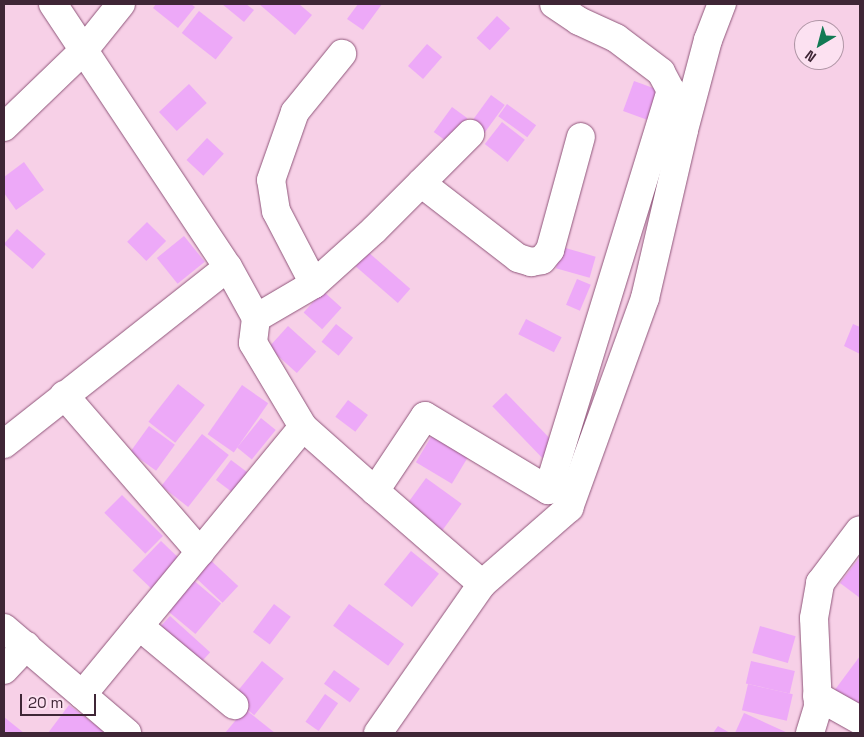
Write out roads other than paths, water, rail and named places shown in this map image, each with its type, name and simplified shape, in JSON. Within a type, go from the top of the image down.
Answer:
[{"type":"street","points":[[53,4],[228,268],[256,318],[253,342],[303,427],[482,584]]},
{"type":"street","points":[[4,127],[84,50],[121,4]]},
{"type":"street","points":[[375,491],[425,416],[548,490],[671,91],[661,72],[616,38],[579,21],[554,4]]},
{"type":"street","points":[[378,733],[482,584],[569,508],[645,298],[684,130],[708,40],[722,4]]},
{"type":"street","points":[[314,284],[276,211],[271,180],[295,112],[342,54]]},
{"type":"street","points":[[256,318],[314,284],[470,134]]},
{"type":"street","points":[[421,183],[518,258],[531,262],[542,260],[550,250],[581,137]]},
{"type":"street","points":[[4,444],[228,268]]},
{"type":"street","points":[[64,395],[200,552]]},
{"type":"street","points":[[82,695],[303,427]]},
{"type":"street","points":[[810,733],[818,706],[814,618],[820,583],[860,530]]},
{"type":"street","points":[[139,626],[234,705]]},
{"type":"street","points":[[4,628],[127,733]]},
{"type":"street","points":[[4,670],[26,646]]},
{"type":"street","points":[[817,696],[860,720]]}]
